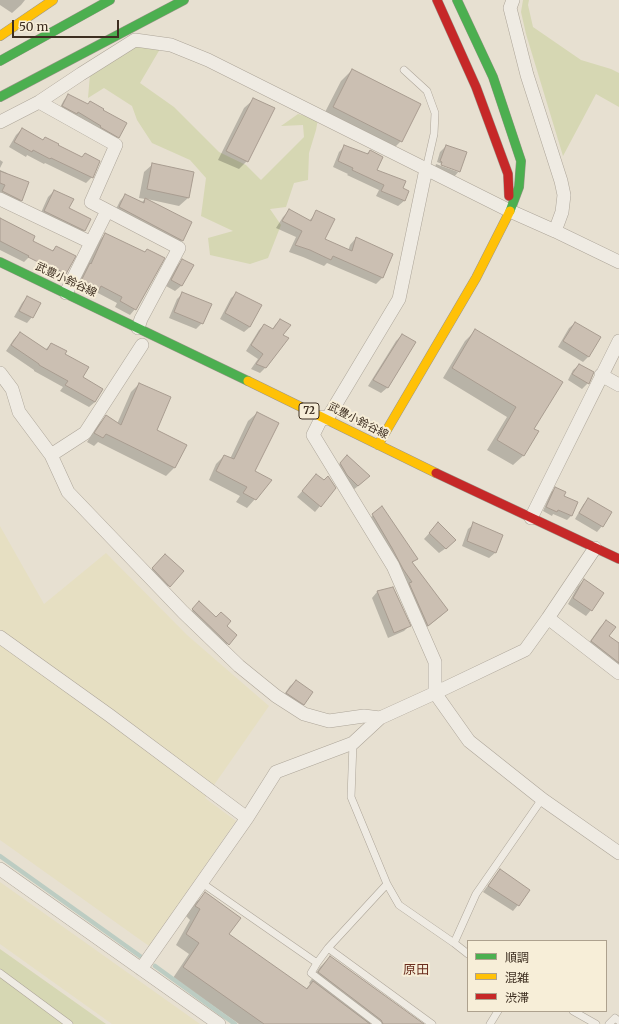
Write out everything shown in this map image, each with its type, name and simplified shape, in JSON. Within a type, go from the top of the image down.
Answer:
[{"type":"main road","points":[[0,36],[53,0]]},
{"type":"main road","points":[[0,61],[110,0]]},
{"type":"main road","points":[[0,97],[184,0]]},
{"type":"main road","points":[[437,0],[476,87],[508,174],[510,212]]},
{"type":"main road","points":[[378,445],[476,278],[510,212],[519,188],[521,161],[493,77],[457,0]]},
{"type":"main road","name":"武豊小鈴谷線","points":[[0,262],[378,445],[619,559]]},
{"type":"street","points":[[513,0],[510,8],[527,75],[562,182],[564,195],[562,212],[555,231]]},
{"type":"street","points":[[0,122],[39,102],[135,40],[171,45],[208,60],[510,212],[555,231],[619,262]]},
{"type":"street","points":[[39,102],[116,146],[91,202],[179,248],[141,319],[138,328]]},
{"type":"street","points":[[426,169],[399,299],[313,435],[393,566],[435,662],[435,693],[469,741],[542,799],[619,852]]},
{"type":"street","points":[[0,199],[90,242]]},
{"type":"street","points":[[66,293],[90,242],[107,211]]},
{"type":"street","points":[[531,518],[619,341]]},
{"type":"street","points":[[51,455],[85,433],[142,345]]},
{"type":"street","points":[[0,373],[12,389],[20,412],[51,455],[68,492],[183,612],[239,666],[276,696],[304,714],[329,721],[364,716],[380,718]]},
{"type":"street","points":[[601,375],[619,385]]},
{"type":"street","points":[[141,969],[247,818],[276,772],[353,743],[380,718],[525,650],[596,548]]},
{"type":"street","points":[[548,618],[619,673]]},
{"type":"street","points":[[0,637],[110,715],[247,818]]},
{"type":"street","points":[[0,869],[219,1024]]},
{"type":"lane","points":[[404,70],[427,91],[435,113],[434,134],[426,169]]},
{"type":"lane","points":[[353,743],[351,797],[387,884],[399,905],[467,953]]},
{"type":"lane","points":[[454,943],[476,894],[542,799]]},
{"type":"lane","points":[[202,883],[317,963]]},
{"type":"lane","points":[[378,1024],[311,973],[328,948],[387,884]]},
{"type":"lane","points":[[328,948],[432,1024]]},
{"type":"lane","points":[[0,973],[69,1024]]},
{"type":"lane","points":[[490,1024],[497,1012]]},
{"type":"lane","points":[[575,1012],[596,1024]]},
{"type":"lane","points":[[609,1024],[615,1018],[619,1021]]},
{"type":"shaded area","points":[[0,526],[44,604],[106,553],[187,635],[269,706],[205,798],[236,821],[149,946],[0,840]]},
{"type":"shaded area","points":[[0,882],[200,1024],[112,1024],[0,944]]},
{"type":"green space","points":[[523,0],[529,0],[528,5],[533,27],[581,60],[619,73],[619,107],[596,94],[563,156],[526,34],[521,12]]},
{"type":"green space","points":[[136,45],[160,49],[140,83],[174,107],[219,152],[246,165],[261,180],[304,137],[303,125],[281,126],[298,114],[318,119],[309,153],[308,180],[294,183],[286,207],[270,209],[281,225],[268,258],[250,264],[210,255],[208,238],[233,231],[201,216],[206,178],[190,160],[152,143],[137,120],[132,106],[104,88],[88,98],[90,74]]},
{"type":"green space","points":[[0,949],[106,1024],[0,1024]]},
{"type":"building","points":[[352,69],[421,104],[402,142],[333,107]]},
{"type":"building","points":[[68,94],[88,104],[90,101],[127,123],[119,138],[78,112],[77,114],[62,106]]},
{"type":"building","points":[[253,98],[275,108],[248,162],[226,151]]},
{"type":"building","points":[[22,128],[43,140],[45,137],[82,157],[85,153],[100,161],[93,178],[33,150],[32,152],[14,142]]},
{"type":"building","points":[[344,145],[368,154],[370,150],[383,157],[377,170],[406,181],[403,188],[409,191],[405,201],[381,191],[384,185],[352,170],[353,168],[338,161]]},
{"type":"building","points":[[446,145],[467,152],[460,172],[441,165],[442,162],[440,161]]},
{"type":"building","points":[[152,163],[194,172],[189,198],[147,189]]},
{"type":"building","points":[[0,171],[29,182],[22,201],[2,191],[5,185],[0,183]]},
{"type":"building","points":[[54,190],[74,199],[69,208],[91,219],[85,231],[44,211]]},
{"type":"building","points":[[125,194],[144,203],[145,198],[192,222],[183,241],[119,207]]},
{"type":"building","points":[[289,209],[311,221],[316,210],[335,219],[325,239],[352,251],[356,237],[393,254],[383,278],[333,256],[331,260],[295,245],[302,231],[282,221]]},
{"type":"building","points":[[0,218],[35,236],[33,241],[53,251],[56,246],[76,256],[66,274],[47,264],[46,266],[28,257],[29,256],[0,241]]},
{"type":"building","points":[[105,233],[145,252],[147,249],[165,258],[136,310],[120,301],[122,297],[101,286],[99,290],[81,281],[90,263],[91,264]]},
{"type":"building","points":[[182,259],[194,265],[182,286],[171,280]]},
{"type":"building","points":[[182,292],[212,304],[203,324],[174,312]]},
{"type":"building","points":[[236,292],[262,305],[250,327],[225,313]]},
{"type":"building","points":[[27,296],[41,303],[33,318],[19,311]]},
{"type":"building","points":[[280,319],[291,325],[283,335],[289,338],[266,368],[256,364],[263,354],[251,345],[264,324],[273,329]]},
{"type":"building","points":[[575,322],[601,337],[589,357],[563,341]]},
{"type":"building","points":[[475,329],[563,382],[534,429],[539,431],[524,456],[497,440],[516,407],[452,368]]},
{"type":"building","points":[[20,332],[47,350],[51,343],[67,351],[65,354],[89,367],[83,377],[103,389],[95,402],[65,385],[68,381],[39,365],[11,345]]},
{"type":"building","points":[[402,334],[416,342],[388,388],[373,380]]},
{"type":"building","points":[[579,364],[594,372],[589,384],[572,374]]},
{"type":"building","points":[[139,383],[171,397],[157,430],[187,445],[175,468],[106,434],[103,438],[94,433],[106,415],[121,425]]},
{"type":"building","points":[[257,412],[279,423],[255,471],[272,480],[256,500],[243,493],[247,487],[216,471],[224,455],[234,459]]},
{"type":"building","points":[[347,455],[370,476],[358,486],[347,475],[340,463]]},
{"type":"building","points":[[316,474],[324,480],[328,476],[336,488],[321,507],[302,491]]},
{"type":"building","points":[[555,487],[566,492],[564,496],[578,502],[572,516],[546,507]]},
{"type":"building","points":[[588,498],[612,512],[603,527],[579,513]]},
{"type":"building","points":[[382,506],[418,559],[412,562],[448,610],[428,626],[409,583],[412,582],[372,514]]},
{"type":"building","points":[[438,522],[456,540],[446,549],[429,533]]},
{"type":"building","points":[[473,522],[503,535],[496,553],[467,541]]},
{"type":"building","points":[[165,554],[184,571],[170,587],[152,568]]},
{"type":"building","points":[[584,579],[604,593],[592,611],[573,598]]},
{"type":"building","points":[[393,587],[411,626],[394,633],[377,591]]},
{"type":"building","points":[[199,601],[216,617],[221,612],[231,621],[227,626],[237,635],[229,645],[192,609]]},
{"type":"building","points":[[606,620],[616,627],[609,636],[619,643],[619,663],[591,641]]},
{"type":"building","points":[[296,680],[313,692],[304,705],[286,693]]},
{"type":"building","points":[[500,869],[530,890],[519,906],[488,886]]},
{"type":"building","points":[[205,892],[241,918],[229,934],[307,989],[313,981],[370,1024],[264,1024],[183,967],[199,943],[186,934],[200,909],[195,906]]},
{"type":"building","points":[[330,956],[424,1024],[383,1024],[381,1020],[318,972]]},
{"type":"waterway","points":[[0,856],[140,956]]},
{"type":"waterway","points":[[155,966],[235,1024]]},
{"type":"traffic: fast","points":[[0,61],[110,0]]},
{"type":"traffic: fast","points":[[0,97],[184,0]]},
{"type":"traffic: fast","points":[[457,0],[493,77],[521,161],[519,187],[510,211]]},
{"type":"traffic: fast","points":[[0,262],[248,381]]},
{"type":"traffic: slow","points":[[0,36],[53,0]]},
{"type":"traffic: slow","points":[[378,445],[476,278],[510,211]]},
{"type":"traffic: slow","points":[[248,381],[436,473]]},
{"type":"traffic: jam","points":[[437,0],[476,87],[508,174],[509,196]]},
{"type":"traffic: jam","points":[[436,473],[619,559]]},
{"type":"district","name":"原田","points":[[416,970]]}]
